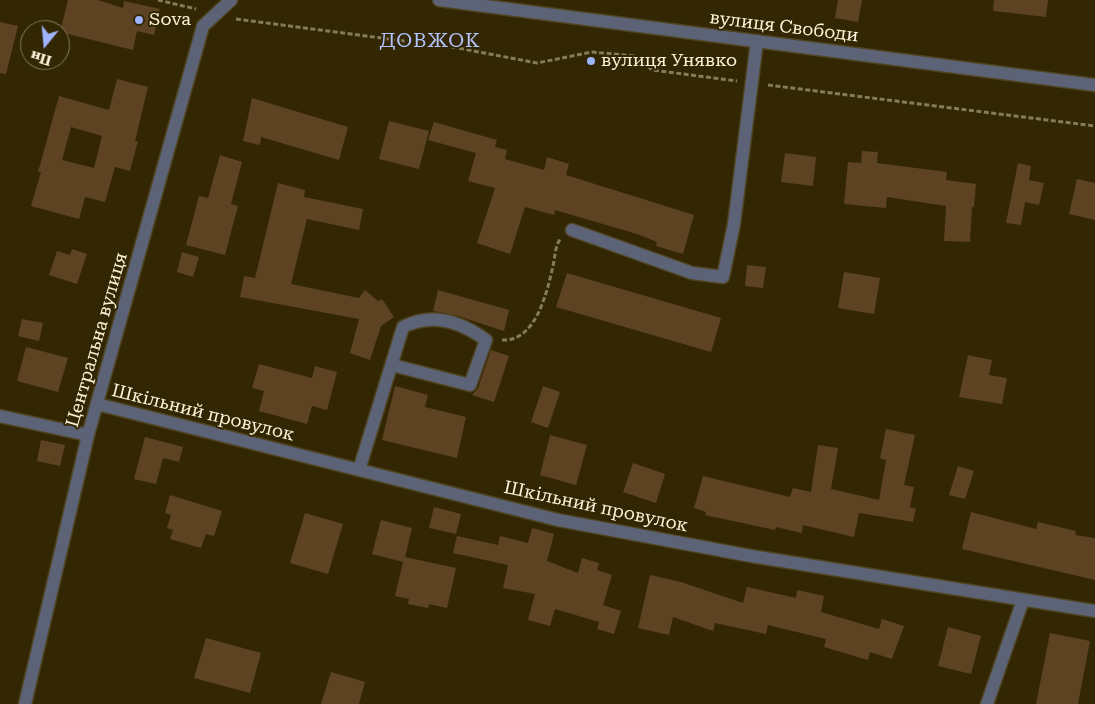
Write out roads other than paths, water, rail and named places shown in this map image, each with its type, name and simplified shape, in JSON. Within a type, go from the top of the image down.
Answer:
[{"type":"street","name":"Центральна вулиця","points":[[24,704],[88,435],[203,26],[232,0]]},
{"type":"street","name":"вулиця Свободи","points":[[439,0],[1095,85]]},
{"type":"street","points":[[572,230],[692,273],[723,277],[734,224],[757,41]]},
{"type":"street","points":[[359,470],[403,327],[415,321],[434,318],[462,327],[486,340],[470,384],[392,365]]},
{"type":"street","name":"Шкільний провулок","points":[[97,404],[558,520],[751,556],[1095,611]]},
{"type":"street","points":[[0,416],[88,435]]},
{"type":"street","points":[[988,704],[1023,600]]},
{"type":"place","name":"Sova","points":[[139,20]]},
{"type":"place","name":"вулиця Унявко","points":[[591,61]]},
{"type":"district","name":"ДОВЖОК","points":[[430,41]]}]
